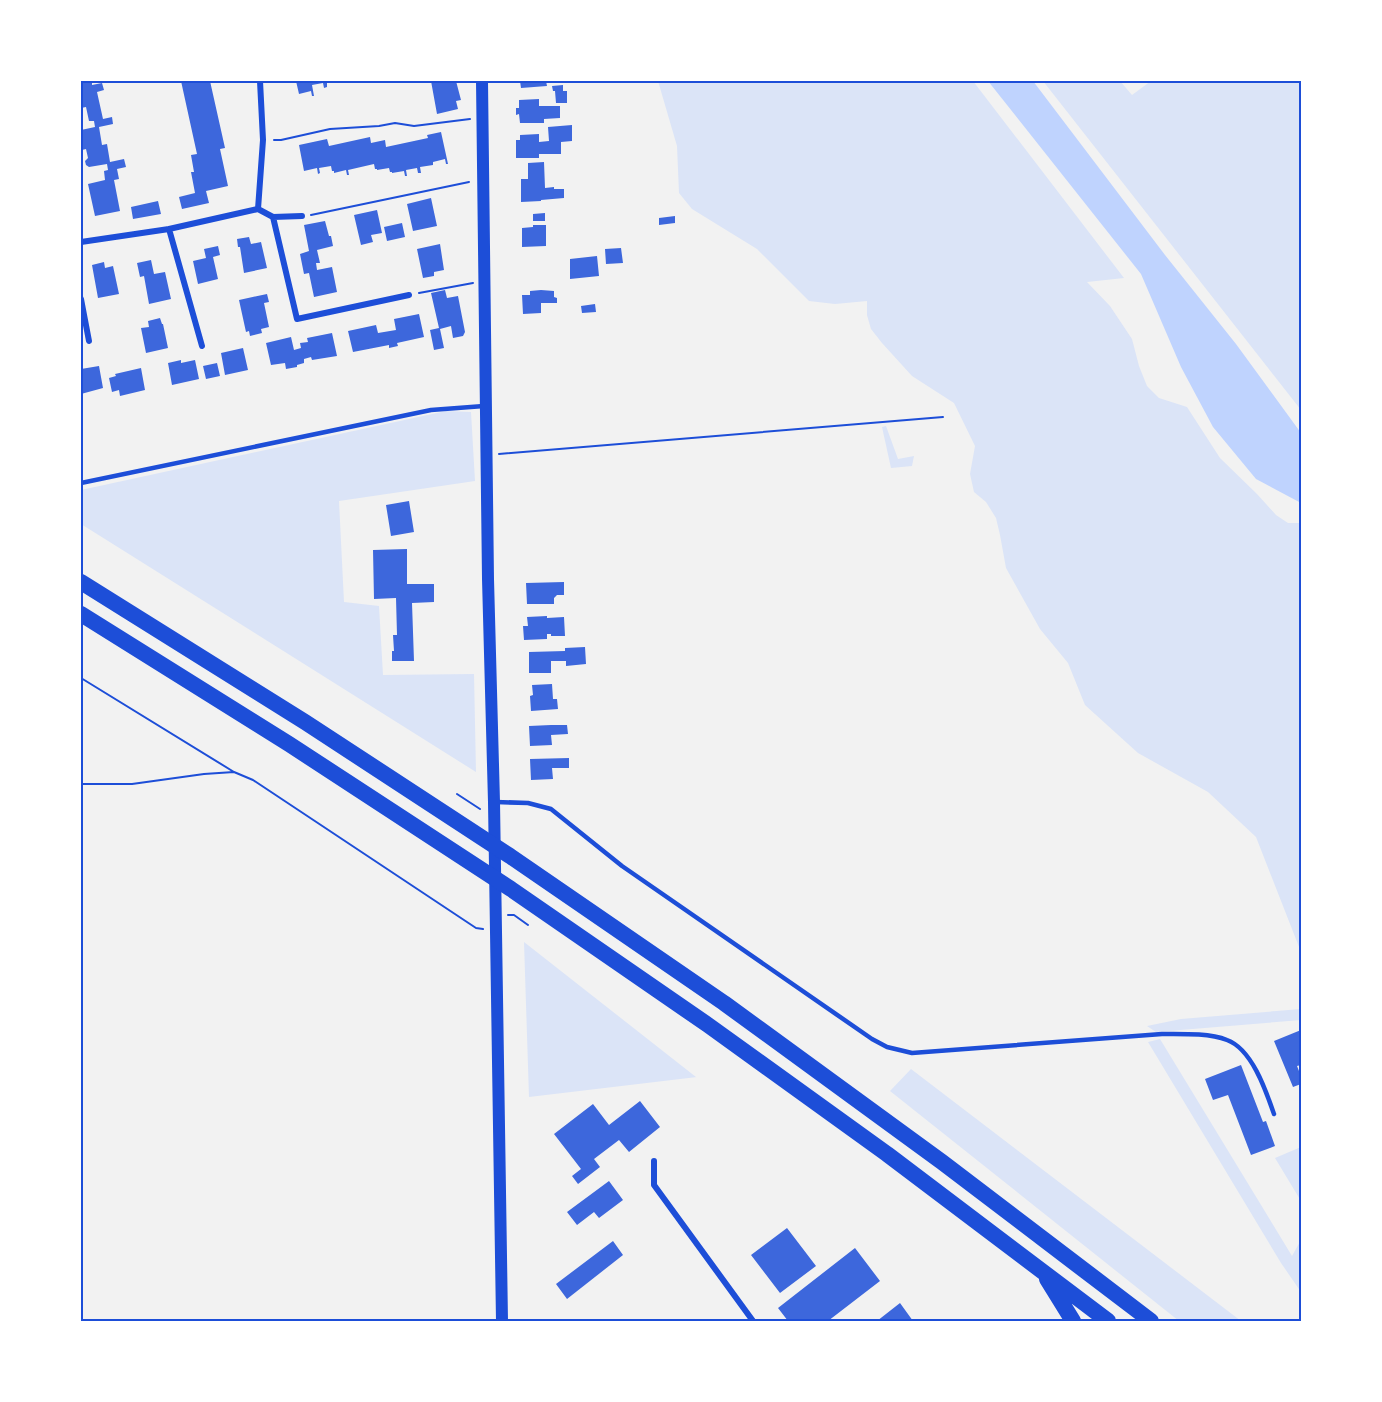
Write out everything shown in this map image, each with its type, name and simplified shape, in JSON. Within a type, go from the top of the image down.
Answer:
[{"type":"highway","points":[[81,582],[305,722],[480,836],[757,1026],[942,1162],[1151,1321]]},
{"type":"highway","points":[[81,614],[290,744],[511,889],[708,1025],[887,1154],[1108,1321]]},
{"type":"highway","points":[[1042,1271],[1073,1321]]},
{"type":"main road","points":[[482,81],[488,579],[502,1321]]},
{"type":"street","points":[[258,209],[262,140],[260,81]]},
{"type":"street","points":[[81,242],[169,229],[258,209],[273,217],[302,216]]},
{"type":"street","points":[[273,217],[297,319],[409,295]]},
{"type":"street","points":[[169,229],[202,346]]},
{"type":"street","points":[[81,299],[89,341]]},
{"type":"street","points":[[654,1161],[654,1185],[753,1321]]},
{"type":"lane","points":[[81,483],[431,410],[486,405]]},
{"type":"lane","points":[[494,802],[528,802],[550,809],[622,866],[872,1039],[887,1047],[912,1053],[1162,1034],[1192,1034],[1226,1039],[1234,1043],[1260,1076],[1274,1114]]},
{"type":"path","points":[[262,140],[281,140],[330,129],[395,123],[414,126],[483,117]]},
{"type":"path","points":[[302,216],[483,179]]},
{"type":"path","points":[[409,295],[484,281]]},
{"type":"path","points":[[488,455],[943,417]]},
{"type":"path","points":[[81,678],[234,772],[252,780],[476,928],[495,931]]},
{"type":"path","points":[[81,784],[132,784],[234,772]]},
{"type":"path","points":[[457,794],[478,807]]},
{"type":"path","points":[[508,915],[514,915],[528,925]]},
{"type":"shaded area","points":[[658,81],[973,81],[1124,278],[1087,282],[1110,306],[1132,339],[1147,386],[1159,398],[1187,407],[1220,458],[1276,515],[1288,523],[1301,523],[1301,952],[1256,837],[1208,792],[1138,753],[1085,705],[1068,663],[1040,629],[1006,568],[996,518],[986,502],[974,492],[970,474],[975,446],[954,403],[912,376],[882,343],[871,329],[867,315],[867,301],[835,304],[809,301],[757,249],[692,209],[679,193],[677,146]]},
{"type":"shaded area","points":[[1043,81],[1120,81],[1132,95],[1151,81],[1301,81],[1301,410]]},
{"type":"shaded area","points":[[446,411],[471,412],[475,481],[339,501],[344,602],[379,606],[383,675],[474,674],[476,772],[81,524],[81,490]]},
{"type":"shaded area","points":[[886,426],[898,459],[914,456],[912,466],[891,468],[882,427]]},
{"type":"shaded area","points":[[524,942],[696,1077],[697,1077],[529,1097]]},
{"type":"shaded area","points":[[1301,1009],[1301,1020],[1156,1032],[1147,1026],[1181,1019]]},
{"type":"shaded area","points":[[1160,1039],[1292,1256],[1301,1240],[1301,1292],[1281,1263],[1148,1042]]},
{"type":"shaded area","points":[[911,1069],[1241,1321],[1179,1321],[890,1091]]},
{"type":"shaded area","points":[[1301,1147],[1301,1201],[1275,1158]]},
{"type":"water","points":[[988,81],[1033,81],[1165,255],[1236,344],[1301,433],[1301,503],[1256,479],[1213,427],[1181,367],[1141,274]]},
{"type":"building","points":[[81,81],[92,81],[92,85],[102,83],[104,90],[97,92],[103,119],[112,117],[113,124],[99,127],[102,145],[107,144],[110,162],[124,159],[126,167],[117,169],[119,179],[114,180],[120,211],[95,216],[88,184],[105,180],[104,171],[108,170],[107,164],[89,167],[86,165],[85,161],[88,158],[86,149],[82,150],[81,130],[95,127],[94,121],[89,121],[86,107],[81,108]]},
{"type":"building","points":[[181,81],[210,81],[225,148],[220,149],[228,186],[206,191],[209,203],[182,209],[179,197],[195,193],[191,155],[197,154]]},
{"type":"building","points":[[296,81],[327,81],[327,87],[324,88],[323,83],[312,85],[314,96],[311,91],[299,94]]},
{"type":"building","points":[[431,81],[456,81],[461,100],[456,101],[458,109],[437,114]]},
{"type":"building","points":[[520,81],[546,81],[547,86],[521,88]]},
{"type":"building","points":[[563,85],[563,91],[567,91],[567,103],[556,103],[552,86]]},
{"type":"building","points":[[539,99],[539,106],[560,106],[560,118],[544,119],[544,123],[520,123],[519,114],[516,115],[519,100]]},
{"type":"building","points":[[572,125],[572,141],[561,142],[561,154],[539,154],[539,158],[516,158],[516,140],[520,140],[520,135],[539,134],[539,142],[549,141],[548,127]]},
{"type":"building","points":[[441,132],[448,164],[445,159],[433,162],[433,165],[420,167],[421,173],[418,173],[417,168],[406,170],[407,176],[404,171],[392,173],[389,168],[377,170],[374,164],[348,170],[349,175],[346,170],[334,173],[331,166],[319,168],[320,173],[318,174],[317,168],[304,171],[299,145],[327,139],[329,146],[370,137],[371,143],[385,140],[386,147],[428,138],[427,135]]},
{"type":"building","points":[[544,162],[545,188],[564,189],[564,198],[521,202],[521,179],[528,179],[528,163]]},
{"type":"building","points":[[431,198],[437,226],[413,231],[407,204]]},
{"type":"building","points":[[158,201],[161,214],[133,219],[131,207]]},
{"type":"building","points":[[377,210],[382,233],[371,235],[373,242],[361,245],[354,215]]},
{"type":"building","points":[[545,213],[545,221],[533,221],[533,214]]},
{"type":"building","points":[[675,216],[675,223],[659,225],[659,218]]},
{"type":"building","points":[[325,221],[333,246],[317,250],[320,263],[316,263],[317,270],[332,267],[337,292],[314,297],[309,273],[304,274],[300,254],[309,251],[304,225]]},
{"type":"building","points":[[402,223],[405,237],[387,241],[384,227]]},
{"type":"building","points":[[533,225],[546,225],[546,246],[522,247],[522,228],[533,227]]},
{"type":"building","points":[[249,237],[251,244],[261,242],[267,268],[244,273],[237,239]]},
{"type":"building","points":[[440,244],[444,270],[434,272],[434,276],[423,278],[417,249]]},
{"type":"building","points":[[218,246],[220,255],[213,257],[218,279],[198,284],[193,261],[206,258],[204,249]]},
{"type":"building","points":[[621,248],[623,263],[606,264],[605,249]]},
{"type":"building","points":[[597,256],[599,276],[570,279],[570,259]]},
{"type":"building","points":[[151,260],[154,274],[165,272],[171,299],[149,304],[144,276],[140,277],[137,263]]},
{"type":"building","points":[[104,262],[105,268],[113,266],[119,294],[98,298],[92,265]]},
{"type":"building","points":[[445,290],[447,298],[458,296],[465,332],[463,336],[453,338],[451,326],[440,329],[444,348],[434,350],[430,330],[439,328],[431,293]]},
{"type":"building","points":[[530,291],[554,291],[557,303],[541,303],[541,313],[523,314],[522,295],[530,295]]},
{"type":"building","points":[[267,294],[269,302],[264,303],[269,327],[261,329],[262,333],[250,336],[249,331],[246,332],[239,300]]},
{"type":"building","points":[[595,304],[596,312],[582,313],[581,306]]},
{"type":"building","points":[[419,314],[424,337],[397,343],[398,346],[389,348],[389,345],[353,352],[348,331],[376,325],[378,333],[396,330],[394,319]]},
{"type":"building","points":[[160,318],[168,348],[146,353],[141,328],[149,327],[148,321]]},
{"type":"building","points":[[332,333],[337,356],[312,360],[311,357],[304,359],[304,363],[297,367],[286,369],[285,363],[271,365],[266,343],[291,337],[294,350],[301,348],[300,343],[308,342],[307,338]]},
{"type":"building","points":[[243,348],[248,370],[225,375],[221,353]]},
{"type":"building","points":[[181,360],[181,363],[195,360],[199,379],[172,385],[168,363]]},
{"type":"building","points":[[217,363],[220,376],[206,379],[203,366]]},
{"type":"building","points":[[99,366],[103,388],[81,394],[81,369]]},
{"type":"building","points":[[141,368],[145,390],[120,396],[119,390],[112,392],[109,378],[116,376],[115,374]]},
{"type":"building","points":[[409,501],[414,532],[391,536],[386,505]]},
{"type":"building","points":[[407,549],[407,584],[434,584],[434,602],[412,603],[414,661],[392,661],[393,635],[397,635],[396,598],[374,599],[373,550]]},
{"type":"building","points":[[564,582],[564,595],[557,595],[554,598],[554,604],[527,604],[526,583]]},
{"type":"building","points":[[547,616],[547,618],[564,617],[565,636],[547,634],[547,639],[524,640],[523,626],[528,626],[527,617]]},
{"type":"building","points":[[585,647],[586,664],[566,666],[566,661],[551,661],[551,673],[529,673],[529,652],[565,651],[565,648]]},
{"type":"building","points":[[552,684],[553,699],[557,699],[558,709],[531,711],[532,685]]},
{"type":"building","points":[[567,725],[568,734],[551,735],[552,745],[530,746],[529,726]]},
{"type":"building","points":[[569,758],[569,768],[552,768],[553,779],[531,780],[530,759]]},
{"type":"building","points":[[1301,1030],[1301,1065],[1297,1066],[1301,1084],[1293,1087],[1274,1041]]},
{"type":"building","points":[[1241,1065],[1275,1146],[1251,1155],[1228,1095],[1213,1100],[1205,1079]]},
{"type":"building","points":[[640,1101],[660,1127],[629,1152],[619,1140],[594,1159],[600,1167],[578,1184],[572,1176],[581,1169],[554,1134],[593,1104],[609,1125]]},
{"type":"building","points":[[609,1181],[623,1200],[599,1218],[594,1212],[577,1225],[567,1212]]},
{"type":"building","points":[[787,1228],[816,1266],[780,1293],[751,1255]]},
{"type":"building","points":[[613,1241],[623,1255],[567,1299],[556,1284]]},
{"type":"building","points":[[855,1248],[880,1281],[828,1321],[788,1321],[778,1308]]},
{"type":"building","points":[[900,1303],[913,1321],[877,1321]]}]
